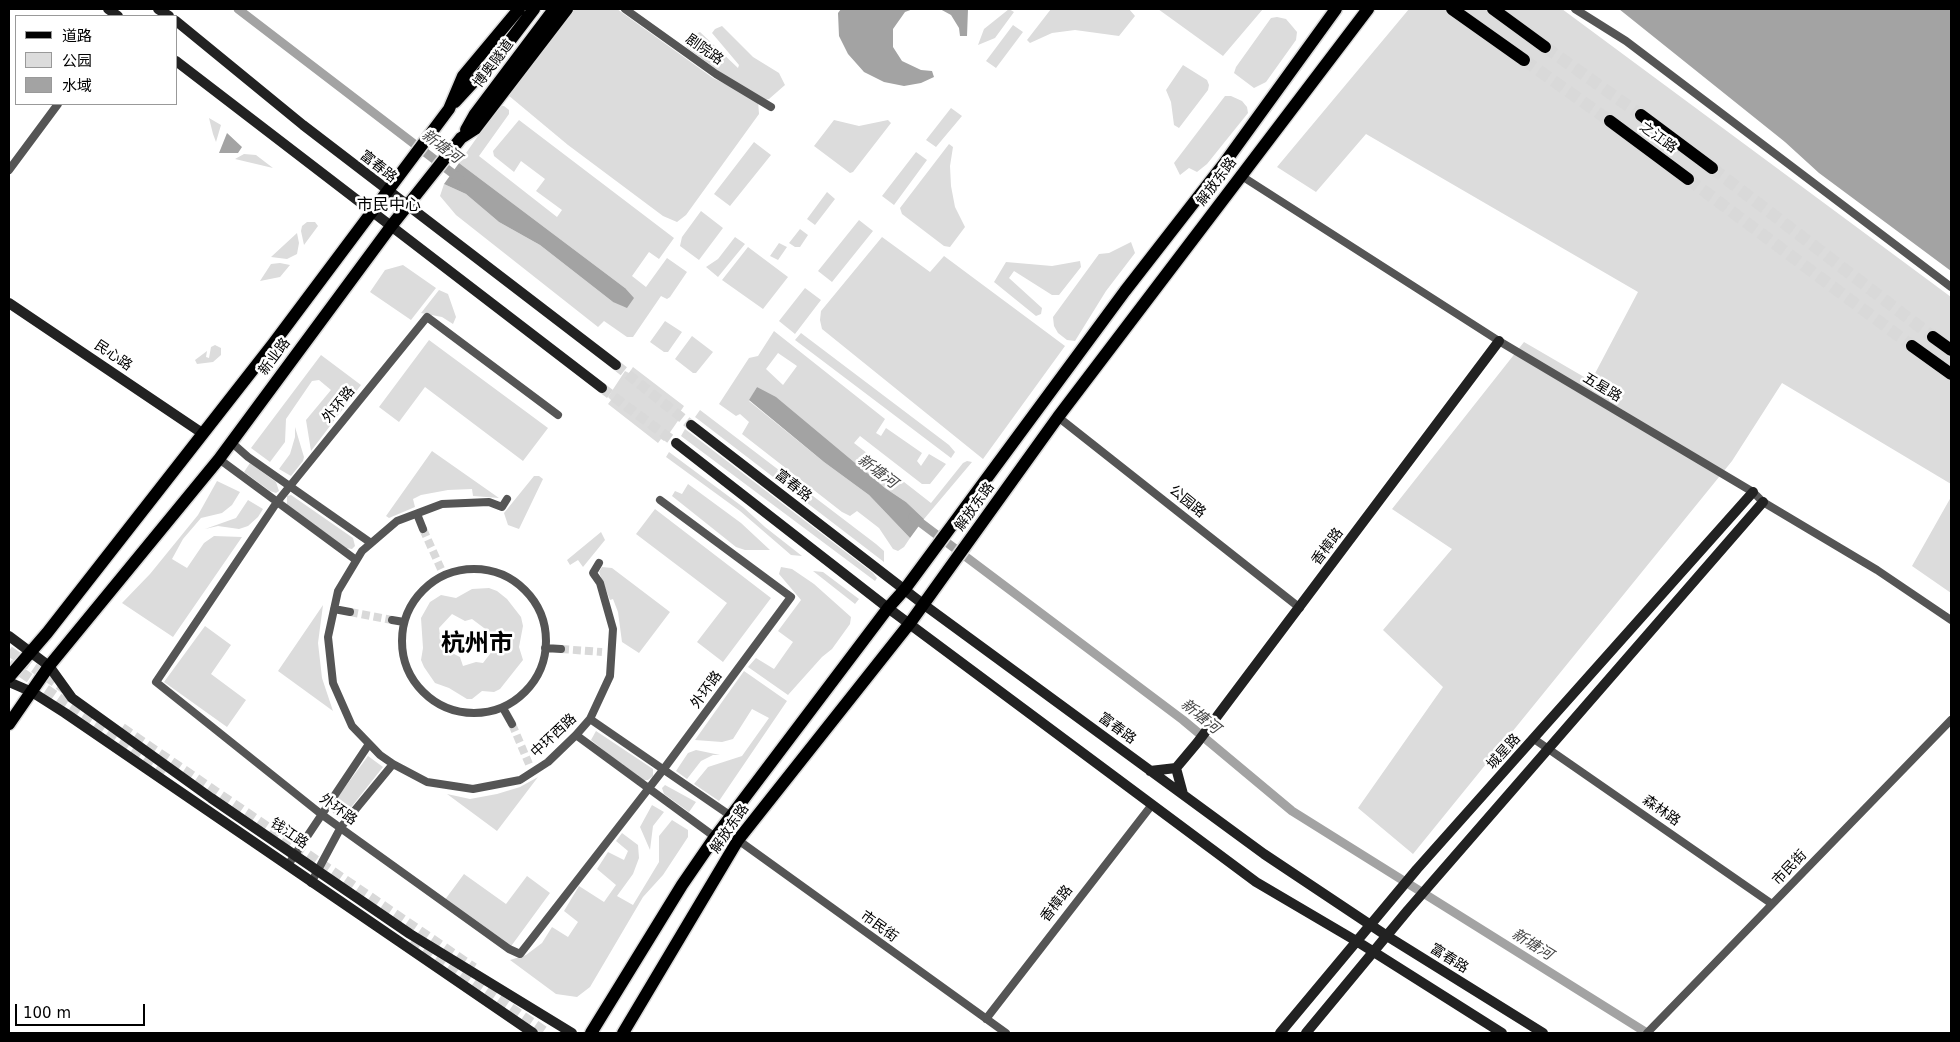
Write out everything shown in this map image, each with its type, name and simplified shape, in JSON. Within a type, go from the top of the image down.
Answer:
[{"type":"main road","points":[[388,192],[449,109],[463,76],[520,9]]},
{"type":"main road","name":"博奥隧道","points":[[449,109],[502,51],[534,9]]},
{"type":"main road","name":"博奥隧道","points":[[461,138],[475,114],[554,9]]},
{"type":"main road","name":"新业路","points":[[9,724],[49,666],[219,460],[392,225],[461,138],[475,128],[567,9]]},
{"type":"main road","name":"解放东路","points":[[590,1033],[682,885],[715,837],[888,608],[905,589],[1125,291],[1223,165],[1336,9]]},
{"type":"main road","name":"解放东路","points":[[623,1033],[738,840],[910,623],[1058,417],[1368,9]]},
{"type":"main road","points":[[1452,9],[1524,60]]},
{"type":"main road","points":[[1492,9],[1545,47]]},
{"type":"main road","name":"富春路","points":[[178,23],[388,192],[616,365]]},
{"type":"main road","points":[[178,63],[602,388]]},
{"type":"main road","name":"之江路","points":[[1641,116],[1712,168]]},
{"type":"main road","name":"之江路","points":[[1610,121],[1688,179]]},
{"type":"main road","name":"新业路","points":[[9,677],[32,652],[388,192]]},
{"type":"main road","name":"民心路","points":[[9,303],[202,433]]},
{"type":"main road","points":[[1933,337],[1951,350]]},
{"type":"main road","name":"香樟路","points":[[1176,768],[1300,608],[1499,341]]},
{"type":"main road","points":[[1912,346],[1951,374]]},
{"type":"main road","name":"富春路","points":[[691,425],[923,604],[1264,854],[1372,924],[1387,936],[1543,1033]]},
{"type":"main road","points":[[676,443],[888,608],[1151,806],[1256,882],[1358,942],[1502,1033]]},
{"type":"main road","name":"城星路","points":[[1280,1033],[1358,942],[1417,869],[1752,492]]},
{"type":"main road","points":[[1306,1033],[1408,910],[1435,882],[1763,502]]},
{"type":"main road","name":"钱江路","points":[[9,636],[49,666],[72,698],[410,934],[572,1033]]},
{"type":"main road","name":"钱江路","points":[[9,682],[32,692],[534,1033]]},
{"type":"main road","points":[[1150,771],[1176,768],[1183,794]]},
{"type":"street","name":"剧院路","points":[[625,9],[716,74],[771,108]]},
{"type":"street","points":[[1575,9],[1626,41],[1951,287]]},
{"type":"street","points":[[9,170],[57,105]]},
{"type":"street","name":"五星路","points":[[1240,176],[1499,341],[1752,492],[1763,502],[1877,570],[1951,620]]},
{"type":"street","name":"外环路","points":[[558,415],[426,316],[277,502],[156,682],[321,814],[509,949],[520,954],[663,770],[791,597],[660,500]]},
{"type":"street","name":"公园路","points":[[1058,417],[1300,608]]},
{"type":"street","points":[[231,442],[248,457],[371,543]]},
{"type":"street","points":[[219,460],[356,560]]},
{"type":"street","name":"中环西路","points":[[508,499],[502,507],[489,502],[442,504],[397,521],[362,551],[338,591],[328,637],[333,684],[352,726],[380,755],[426,782],[473,789],[520,780],[531,768],[548,762],[590,719],[610,676],[613,629],[600,583],[593,573],[599,563]]},
{"type":"street","points":[[416,514],[424,529]]},
{"type":"street","points":[[481,569],[504,575],[524,588],[538,607],[545,630],[545,648],[538,676],[523,695],[503,708],[479,714],[455,712],[433,702],[416,686],[404,664],[401,640],[404,622],[417,595],[442,572],[481,569]]},
{"type":"street","points":[[334,609],[350,612]]},
{"type":"street","points":[[392,620],[404,622]]},
{"type":"street","points":[[545,648],[560,649]]},
{"type":"street","points":[[602,652],[612,652]]},
{"type":"street","points":[[503,708],[512,724]]},
{"type":"street","points":[[590,719],[731,816]]},
{"type":"street","name":"市民街","points":[[1647,1033],[1951,720]]},
{"type":"street","points":[[576,735],[715,837]]},
{"type":"street","name":"森林路","points":[[1534,739],[1772,904]]},
{"type":"street","points":[[288,865],[369,744]]},
{"type":"street","points":[[311,883],[340,827],[393,764]]},
{"type":"street","name":"香樟路","points":[[986,1019],[1151,806]]},
{"type":"street","name":"市民街","points":[[738,840],[1006,1033]]},
{"type":"green space","points":[[574,9],[617,9],[713,78],[758,100],[759,114],[686,215],[677,222],[663,216],[568,145],[508,95]]},
{"type":"green space","points":[[1009,9],[1014,12],[995,38],[978,45],[984,29]]},
{"type":"green space","points":[[1051,9],[1129,9],[1135,16],[1119,36],[1075,30],[1052,33],[1030,43],[1027,40]]},
{"type":"green space","points":[[1158,9],[1263,9],[1223,56]]},
{"type":"green space","points":[[1409,9],[1562,9],[1951,297],[1951,484],[1782,383],[1732,461],[1413,854],[1358,808],[1443,687],[1383,630],[1452,549],[1392,509],[1524,342],[1591,381],[1638,292],[1366,134],[1316,192],[1277,167]]},
{"type":"green space","points":[[1271,18],[1286,19],[1297,32],[1296,40],[1266,82],[1254,88],[1234,73],[1236,67]]},
{"type":"green space","points":[[1013,25],[1023,32],[996,68],[986,61]]},
{"type":"green space","points":[[722,26],[753,57],[779,73],[785,85],[769,99],[765,100],[727,77],[686,47],[692,35],[700,32],[738,68],[739,65],[712,33],[715,29]]},
{"type":"green space","points":[[1183,65],[1207,80],[1209,85],[1208,90],[1179,128],[1174,125],[1171,102],[1166,90]]},
{"type":"green space","points":[[1225,96],[1231,96],[1242,101],[1247,107],[1248,113],[1207,164],[1197,172],[1189,168],[1180,175],[1174,163]]},
{"type":"green space","points":[[499,106],[504,106],[509,110],[509,114],[479,156],[557,217],[562,210],[536,191],[545,179],[521,161],[514,172],[494,156],[493,151],[519,120],[674,238],[659,259],[649,252],[632,276],[646,287],[667,258],[687,272],[670,297],[667,299],[661,296],[633,337],[627,337],[604,321],[598,327],[456,215],[440,196],[444,184],[466,194],[499,222],[540,245],[613,302],[625,288],[459,163]]},
{"type":"green space","points":[[951,108],[962,116],[936,147],[926,140]]},
{"type":"green space","points":[[209,118],[221,125],[216,142],[213,134]]},
{"type":"green space","points":[[834,120],[859,126],[888,120],[891,123],[853,172],[850,173],[814,146]]},
{"type":"green space","points":[[754,142],[771,155],[730,206],[714,194]]},
{"type":"green space","points":[[949,144],[953,147],[950,166],[955,207],[965,227],[950,247],[944,246],[902,214],[900,208]]},
{"type":"green space","points":[[916,152],[927,160],[894,205],[882,196]]},
{"type":"green space","points":[[244,154],[256,155],[273,168],[235,159]]},
{"type":"green space","points":[[827,192],[835,199],[815,225],[807,219]]},
{"type":"green space","points":[[701,211],[723,228],[699,260],[680,246],[682,237]]},
{"type":"green space","points":[[859,220],[873,231],[832,282],[818,271]]},
{"type":"green space","points":[[307,222],[315,222],[318,226],[304,245],[301,231],[302,226]]},
{"type":"green space","points":[[800,229],[808,235],[800,247],[795,247],[789,243]]},
{"type":"green space","points":[[297,233],[299,243],[297,254],[287,259],[271,257]]},
{"type":"green space","points":[[735,237],[745,244],[718,277],[706,267],[718,259]]},
{"type":"green space","points":[[882,237],[930,272],[944,256],[1065,346],[983,459],[822,329],[821,311]]},
{"type":"green space","points":[[1131,242],[1135,253],[1106,291],[1075,341],[1067,340],[1058,333],[1054,326],[1053,317],[1099,254],[1109,253]]},
{"type":"green space","points":[[779,243],[787,247],[778,260],[770,256]]},
{"type":"green space","points":[[748,247],[788,277],[763,309],[722,280]]},
{"type":"green space","points":[[1080,261],[1081,267],[1059,295],[1052,295],[1014,271],[1009,278],[1042,308],[1041,314],[1036,316],[994,282],[1006,262],[1052,266]]},
{"type":"green space","points":[[271,264],[290,265],[280,277],[260,281]]},
{"type":"green space","points":[[403,265],[436,288],[411,320],[370,292],[385,270]]},
{"type":"green space","points":[[805,288],[821,300],[795,334],[779,321]]},
{"type":"green space","points":[[439,290],[448,294],[456,317],[453,324],[442,317],[421,313]]},
{"type":"green space","points":[[665,321],[682,332],[668,352],[664,352],[650,342]]},
{"type":"green space","points":[[774,331],[885,419],[876,433],[881,436],[886,428],[922,453],[917,461],[921,466],[929,454],[946,464],[930,484],[922,484],[860,436],[854,443],[931,503],[963,463],[967,461],[972,462],[924,519],[906,502],[885,488],[757,387],[749,401],[824,462],[869,495],[910,538],[904,547],[898,551],[893,549],[879,528],[857,511],[850,516],[842,512],[742,434],[749,422],[740,414],[736,416],[719,404],[749,358],[758,356]],"holes":[[[778,353],[797,366],[783,385],[766,369]]]},
{"type":"green space","points":[[801,333],[949,445],[955,452],[951,458],[795,340]]},
{"type":"green space","points":[[692,336],[713,352],[696,373],[693,373],[675,359]]},
{"type":"green space","points":[[429,340],[548,428],[523,461],[425,387],[399,422],[379,407]]},
{"type":"green space","points":[[215,345],[221,348],[221,355],[213,362],[197,364],[195,360],[207,351],[206,357],[209,358],[211,347]]},
{"type":"green space","points":[[321,355],[361,385],[311,451],[306,420],[331,390],[319,380],[312,381],[286,419],[285,442],[270,462],[251,448]]},
{"type":"green space","points":[[633,367],[684,406],[680,412],[682,415],[664,441],[661,439],[658,443],[608,404],[611,400],[608,397],[625,371],[629,373]]},
{"type":"green space","points":[[700,410],[876,544],[884,551],[884,562],[695,417]]},
{"type":"green space","points":[[295,427],[304,457],[291,476],[279,469],[290,454],[295,437]]},
{"type":"green space","points":[[685,429],[873,573],[877,578],[875,581],[681,436]]},
{"type":"green space","points":[[432,451],[499,498],[473,496],[472,489],[448,490],[421,495],[413,499],[415,507],[389,518],[386,516]]},
{"type":"green space","points":[[669,452],[743,507],[802,556],[791,555],[740,511],[666,457]]},
{"type":"green space","points":[[250,463],[276,482],[279,491],[276,493],[270,491],[244,472]]},
{"type":"green space","points":[[534,476],[539,476],[543,479],[519,529],[508,525],[504,513]]},
{"type":"green space","points":[[217,481],[240,492],[232,505],[222,513],[201,518],[183,539],[172,559],[187,568],[204,543],[214,536],[242,537],[173,637],[122,603],[150,574],[198,515]]},
{"type":"green space","points":[[688,484],[741,523],[770,550],[745,550],[736,547],[672,496],[675,491],[682,494]]},
{"type":"green space","points":[[291,495],[353,538],[355,546],[352,549],[346,548],[287,505],[287,496]]},
{"type":"green space","points":[[1951,497],[1951,593],[1912,566]]},
{"type":"green space","points":[[248,500],[263,509],[258,517],[248,526],[239,529],[218,526],[205,529],[236,518]]},
{"type":"green space","points":[[655,509],[771,598],[723,662],[697,642],[727,603],[636,534]]},
{"type":"green space","points":[[601,532],[605,540],[583,567],[578,560],[570,565],[567,560]]},
{"type":"green space","points":[[602,567],[612,568],[670,612],[639,653],[622,642],[618,612],[613,599],[610,600],[599,572]]},
{"type":"green space","points":[[781,567],[792,569],[814,584],[851,617],[850,624],[832,649],[822,657],[788,695],[748,667],[756,658],[774,669],[793,642],[778,631],[801,600],[779,574]]},
{"type":"green space","points":[[813,571],[823,572],[859,599],[855,604]]},
{"type":"green space","points":[[489,588],[497,591],[507,599],[521,617],[523,626],[519,647],[523,660],[500,689],[494,692],[482,691],[472,699],[467,699],[449,688],[435,683],[424,667],[421,660],[423,648],[421,618],[430,602],[441,595],[456,598],[472,589]],"holes":[[[452,614],[465,621],[472,619],[496,637],[493,650],[483,663],[476,662],[463,666],[460,657],[450,652],[441,643],[439,628]]]},
{"type":"green space","points":[[323,605],[318,643],[322,678],[333,711],[278,671]]},
{"type":"green space","points":[[205,626],[231,645],[211,674],[246,700],[227,727],[164,682]]},
{"type":"green space","points":[[744,671],[787,701],[719,801],[694,784],[708,767],[742,756],[769,718],[752,709],[733,739],[722,742],[695,740]]},
{"type":"green space","points":[[596,731],[653,769],[653,776],[648,780],[643,780],[608,754],[591,740]]},
{"type":"green space","points":[[696,750],[720,755],[713,755],[701,761],[687,779],[676,771],[688,753]]},
{"type":"green space","points":[[368,756],[383,767],[345,815],[339,817],[333,813],[331,806]]},
{"type":"green space","points":[[538,777],[497,831],[447,794],[470,799],[497,794],[520,787]]},
{"type":"green space","points":[[665,785],[696,802],[689,812],[664,794],[662,788]]},
{"type":"green space","points":[[652,805],[664,812],[653,826],[650,850],[640,827]]},
{"type":"green space","points":[[672,820],[688,830],[688,837],[663,875],[643,897],[590,987],[577,997],[556,994],[510,960],[526,955],[542,943],[552,927],[568,937],[578,922],[564,911],[579,886],[604,902],[616,885],[597,869],[608,852],[624,860],[628,851],[616,841],[622,833],[638,845],[639,858],[633,874],[617,896],[633,905],[659,862],[659,836]]},
{"type":"green space","points":[[464,874],[506,904],[527,876],[550,893],[509,949],[444,901]]},
{"type":"water","points":[[841,9],[913,9],[905,12],[893,29],[893,47],[902,61],[921,70],[932,71],[934,77],[921,83],[904,86],[884,82],[864,72],[848,54],[839,36],[838,13]]},
{"type":"water","points":[[940,9],[968,9],[967,36],[960,36],[959,28],[951,15]]},
{"type":"water","points":[[1619,9],[1951,9],[1951,271],[1819,173],[1785,142]]},
{"type":"water","points":[[227,133],[242,147],[238,153],[219,153]]},
{"type":"water","points":[[459,163],[625,288],[634,298],[627,308],[613,302],[540,245],[499,222],[466,194],[444,184]]},
{"type":"water","points":[[757,387],[776,397],[885,488],[906,502],[924,519],[910,538],[869,495],[824,462],[749,400]]},
{"type":"waterway","name":"新塘河","points":[[238,9],[460,179]]},
{"type":"waterway","name":"新塘河","points":[[913,517],[1183,720],[1292,811],[1647,1033]]},
{"type":"tunnel","points":[[1545,47],[1641,115]]},
{"type":"tunnel","points":[[1524,60],[1610,121]]},
{"type":"tunnel","points":[[1712,168],[1933,337]]},
{"type":"tunnel","points":[[1688,179],[1912,346]]},
{"type":"tunnel","points":[[616,365],[691,425]]},
{"type":"tunnel","points":[[602,388],[676,443]]},
{"type":"tunnel","points":[[423,529],[441,569]]},
{"type":"tunnel","points":[[350,612],[392,620]]},
{"type":"tunnel","points":[[561,649],[602,652]]},
{"type":"tunnel","points":[[9,651],[65,689]]},
{"type":"tunnel","points":[[9,664],[167,772]]},
{"type":"tunnel","points":[[512,724],[529,764]]},
{"type":"tunnel","points":[[122,728],[474,968]]},
{"type":"tunnel","points":[[412,940],[547,1033]]},
{"type":"district","name":"市民中心","points":[[389,206]]},
{"type":"district","name":"杭州市","points":[[477,645]]}]
